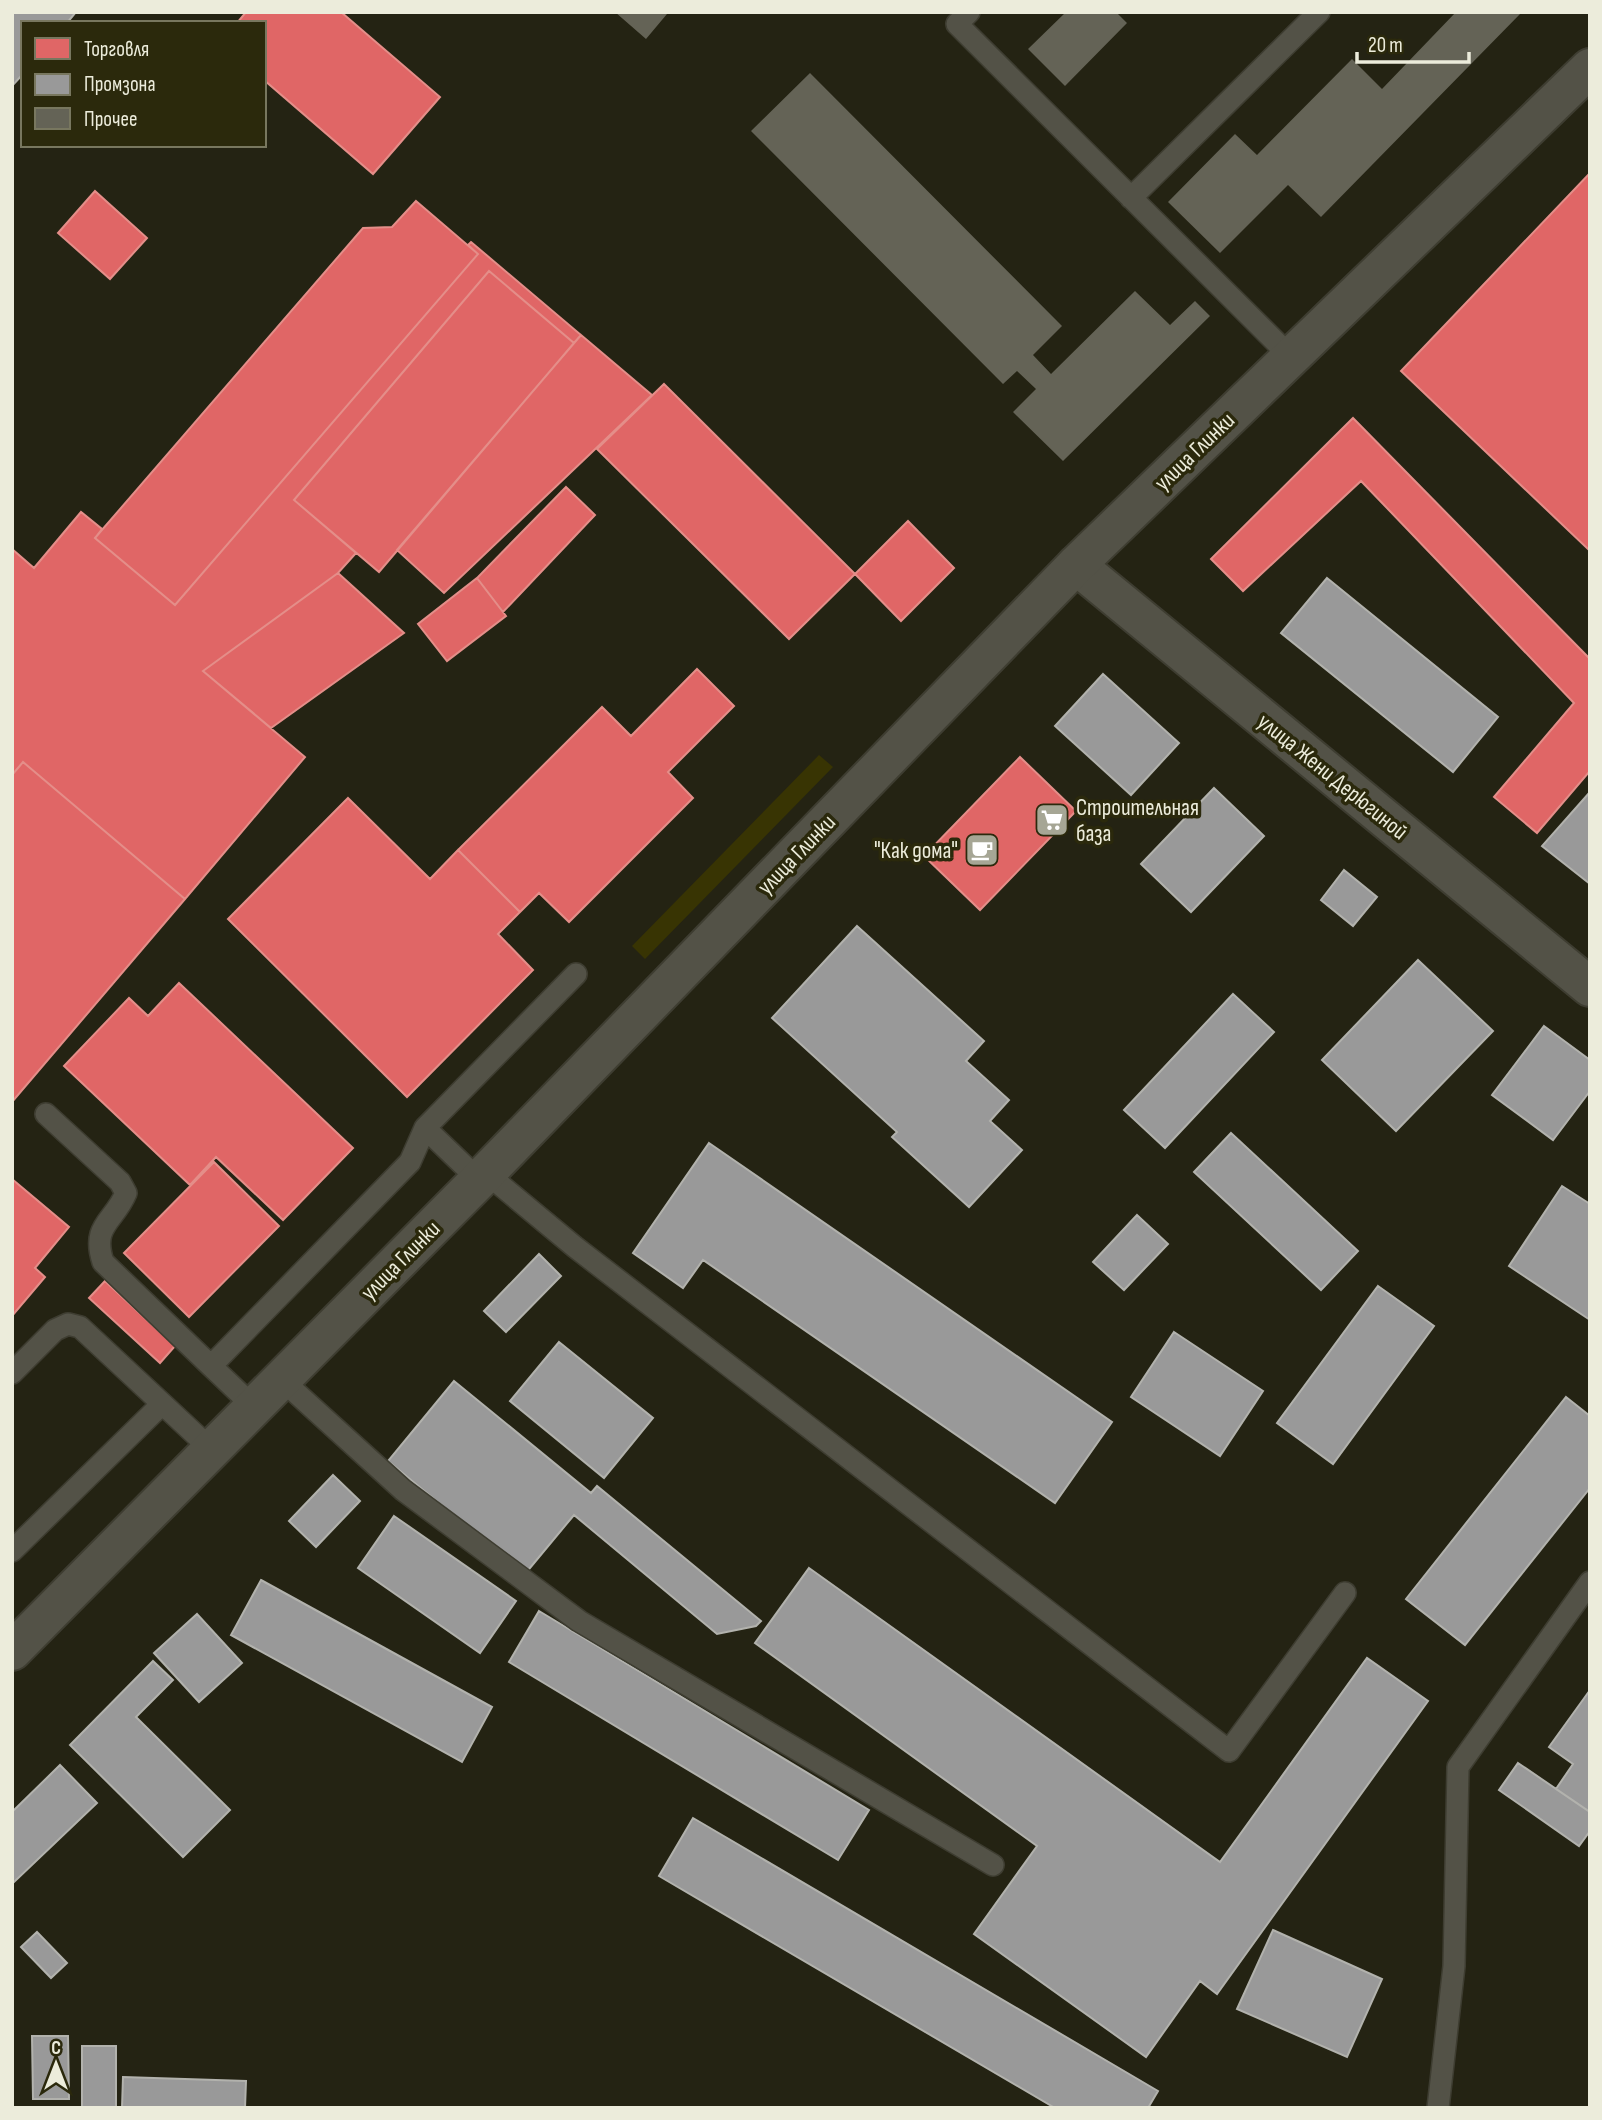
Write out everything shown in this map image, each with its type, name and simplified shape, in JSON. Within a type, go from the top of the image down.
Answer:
[{"type":"main road","name":"улица Глинки","points":[[12,1651],[482,1177],[1076,565],[1590,68]]},
{"type":"main road","name":"улица Жени Дерюгиной","points":[[1076,565],[1590,986]]},
{"type":"lane","points":[[969,12],[957,24],[1291,357]]},
{"type":"lane","points":[[1131,198],[1319,12]]},
{"type":"lane","points":[[211,1366],[410,1162],[425,1128],[576,974]]},
{"type":"lane","points":[[46,1114],[120,1182],[126,1193],[121,1205],[100,1232],[103,1262],[254,1407]]},
{"type":"lane","points":[[425,1128],[482,1177],[1229,1751],[1345,1593]]},
{"type":"lane","points":[[12,1373],[55,1330],[68,1324],[79,1327],[212,1450]]},
{"type":"lane","points":[[282,1380],[402,1490],[579,1620],[993,1866]]},
{"type":"lane","points":[[12,1551],[162,1404]]},
{"type":"lane","points":[[1438,2108],[1454,1966],[1458,1767],[1590,1582]]},
{"type":"shaded area","points":[[819,755],[833,767],[645,959],[632,946]]},
{"type":"building: Торговля","points":[[246,12],[341,12],[440,97],[373,174],[266,82],[266,21],[239,21]]},
{"type":"building: Торговля","points":[[1590,173],[1590,551],[1401,371]]},
{"type":"building: Торговля","points":[[95,191],[147,238],[110,279],[58,233]]},
{"type":"building: Торговля","points":[[416,201],[478,254],[175,605],[95,538],[363,228],[392,227]]},
{"type":"building: Торговля","points":[[471,242],[581,335],[574,343],[489,271],[294,500],[356,553],[338,573],[203,671],[305,757],[185,899],[23,762],[12,775],[12,549],[34,568],[81,512],[102,529],[95,538],[175,605],[478,254],[468,245]]},
{"type":"building: Торговля","points":[[489,271],[574,343],[379,572],[294,500]]},
{"type":"building: Торговля","points":[[581,335],[652,395],[444,593],[397,550]]},
{"type":"building: Торговля","points":[[664,384],[855,574],[789,639],[597,449]]},
{"type":"building: Торговля","points":[[1353,418],[1590,659],[1590,771],[1537,833],[1494,797],[1574,703],[1361,481],[1243,591],[1211,559]]},
{"type":"building: Торговля","points":[[566,487],[595,515],[503,612],[477,578]]},
{"type":"building: Торговля","points":[[908,521],[954,568],[901,621],[855,574]]},
{"type":"building: Торговля","points":[[338,573],[404,633],[271,728],[203,671]]},
{"type":"building: Торговля","points":[[477,578],[506,616],[447,661],[418,624]]},
{"type":"building: Торговля","points":[[697,669],[734,706],[668,772],[693,798],[569,922],[539,893],[520,912],[458,850],[602,707],[631,736]]},
{"type":"building: Торговля","points":[[1020,757],[1076,811],[980,910],[924,856]]},
{"type":"building: Торговля","points":[[23,762],[185,899],[12,1102],[12,775]]},
{"type":"building: Торговля","points":[[348,798],[430,879],[458,850],[520,912],[498,934],[533,970],[407,1097],[228,919]]},
{"type":"building: Торговля","points":[[179,983],[353,1148],[283,1220],[216,1157],[190,1185],[64,1066],[129,998],[148,1016]]},
{"type":"building: Торговля","points":[[214,1162],[279,1226],[189,1317],[124,1253]]},
{"type":"building: Торговля","points":[[12,1179],[69,1227],[35,1268],[45,1277],[12,1316]]},
{"type":"building: Торговля","points":[[105,1281],[175,1346],[160,1363],[89,1298]]},
{"type":"building: Промзона","points":[[12,12],[76,12],[69,21],[21,21],[21,76],[12,86]]},
{"type":"building: Промзона","points":[[1327,578],[1498,717],[1453,772],[1281,633]]},
{"type":"building: Промзона","points":[[1103,674],[1179,743],[1131,795],[1055,726]]},
{"type":"building: Промзона","points":[[1214,788],[1264,836],[1191,912],[1141,864]]},
{"type":"building: Промзона","points":[[1590,792],[1590,884],[1542,846]]},
{"type":"building: Промзона","points":[[1344,870],[1377,897],[1353,926],[1321,900]]},
{"type":"building: Промзона","points":[[857,926],[984,1041],[966,1061],[1009,1100],[990,1121],[1022,1150],[969,1207],[892,1137],[897,1132],[772,1018]]},
{"type":"building: Промзона","points":[[1418,960],[1493,1031],[1396,1131],[1322,1060]]},
{"type":"building: Промзона","points":[[1233,994],[1274,1032],[1165,1148],[1124,1110]]},
{"type":"building: Промзона","points":[[1544,1026],[1590,1060],[1590,1091],[1553,1140],[1492,1095]]},
{"type":"building: Промзона","points":[[1231,1133],[1358,1251],[1321,1290],[1194,1172]]},
{"type":"building: Промзона","points":[[709,1143],[1112,1422],[1055,1503],[703,1260],[683,1288],[633,1253]]},
{"type":"building: Промзона","points":[[1562,1186],[1590,1204],[1590,1320],[1509,1266]]},
{"type":"building: Промзона","points":[[1137,1215],[1168,1244],[1124,1290],[1093,1262]]},
{"type":"building: Промзона","points":[[539,1254],[561,1276],[506,1332],[484,1311]]},
{"type":"building: Промзона","points":[[1378,1286],[1434,1326],[1333,1464],[1277,1423]]},
{"type":"building: Промзона","points":[[1174,1332],[1263,1391],[1220,1456],[1131,1397]]},
{"type":"building: Промзона","points":[[559,1342],[653,1418],[604,1478],[510,1401]]},
{"type":"building: Промзона","points":[[454,1381],[591,1493],[597,1486],[761,1621],[756,1626],[717,1634],[574,1515],[525,1574],[388,1461]]},
{"type":"building: Промзона","points":[[1566,1397],[1590,1416],[1590,1488],[1465,1645],[1406,1599]]},
{"type":"building: Промзона","points":[[333,1475],[360,1501],[316,1547],[289,1521]]},
{"type":"building: Промзона","points":[[394,1516],[516,1601],[480,1653],[358,1568]]},
{"type":"building: Промзона","points":[[809,1568],[1220,1862],[1367,1658],[1428,1701],[1217,1994],[1200,1981],[1146,2057],[974,1934],[1037,1846],[755,1643]]},
{"type":"building: Промзона","points":[[261,1580],[492,1707],[462,1762],[231,1635]]},
{"type":"building: Промзона","points":[[539,1611],[869,1810],[838,1860],[509,1662]]},
{"type":"building: Промзона","points":[[197,1614],[242,1663],[199,1702],[154,1653]]},
{"type":"building: Промзона","points":[[153,1661],[173,1680],[136,1717],[230,1810],[183,1857],[70,1745]]},
{"type":"building: Промзона","points":[[1590,1690],[1590,1812],[1556,1789],[1573,1764],[1549,1747]]},
{"type":"building: Промзона","points":[[1518,1763],[1590,1812],[1590,1831],[1579,1846],[1499,1790]]},
{"type":"building: Промзона","points":[[60,1765],[97,1803],[12,1884],[12,1812]]},
{"type":"building: Промзона","points":[[693,1818],[1158,2091],[1148,2108],[1055,2108],[659,1876]]},
{"type":"building: Промзона","points":[[1273,1930],[1382,1979],[1347,2057],[1237,2009]]},
{"type":"building: Промзона","points":[[37,1932],[67,1963],[51,1978],[21,1947]]},
{"type":"building: Промзона","points":[[32,2036],[68,2036],[69,2099],[33,2099]]},
{"type":"building: Промзона","points":[[82,2046],[116,2046],[116,2108],[82,2108]]},
{"type":"building: Промзона","points":[[123,2077],[246,2081],[245,2108],[122,2108]]},
{"type":"building: Прочее","points":[[615,12],[665,12],[667,14],[646,39]]},
{"type":"building: Прочее","points":[[1066,12],[1116,12],[1127,23],[1065,86],[1028,49]]},
{"type":"building: Прочее","points":[[1456,12],[1522,12],[1321,217],[1288,185],[1220,253],[1168,202],[1235,134],[1257,155],[1352,59],[1382,89]]},
{"type":"building: Прочее","points":[[810,73],[1062,326],[1033,355],[1051,374],[1135,291],[1170,325],[1195,301],[1210,316],[1063,461],[1013,412],[1036,389],[1017,371],[1003,384],[751,131]]},
{"type":"place","name":"Строительная база","points":[[1052,820]]},
{"type":"place","name":"\"Как дома\"","points":[[982,850]]}]
